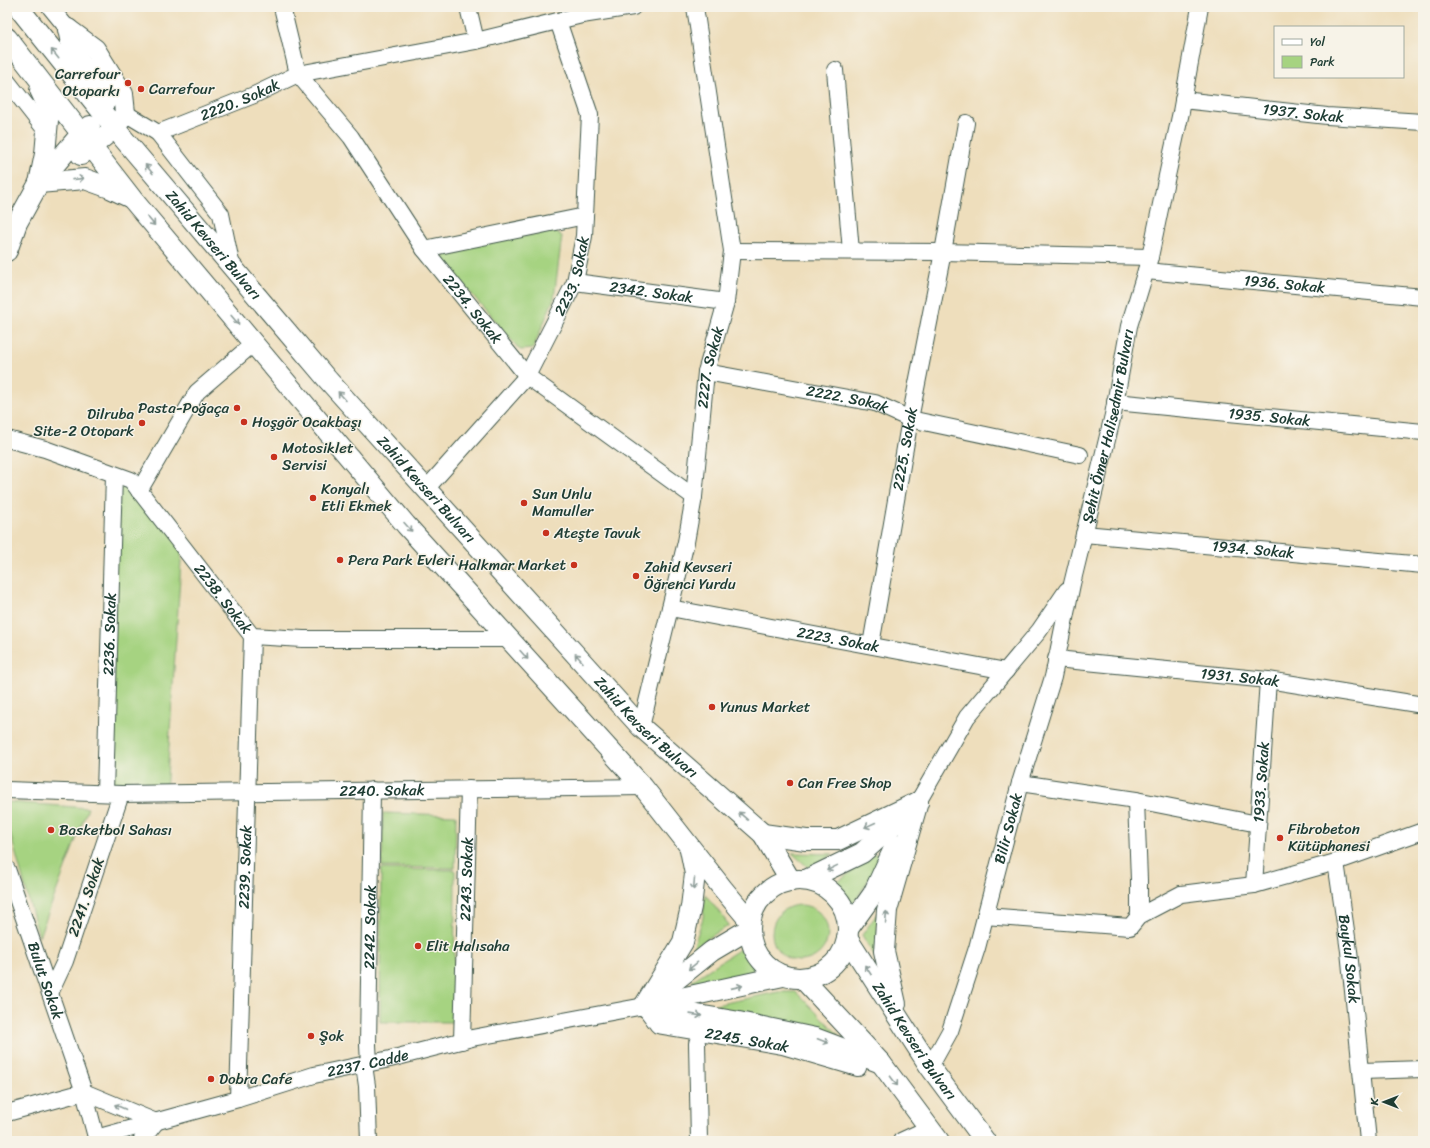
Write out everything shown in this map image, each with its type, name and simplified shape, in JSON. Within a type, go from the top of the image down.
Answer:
[{"type":"main road","name":"Zahid Kevseri Bulvarı","points":[[18,7],[114,118],[232,267],[327,379],[641,726],[763,834],[798,881]]},
{"type":"main road","points":[[7,251],[17,223],[40,183],[114,118],[97,84],[73,53],[68,29]]},
{"type":"main road","points":[[7,38],[134,200],[406,525],[643,787],[690,846],[749,925]]},
{"type":"main road","points":[[29,66],[49,109],[45,154],[40,183]]},
{"type":"main road","points":[[40,183],[86,179],[110,188],[134,200]]},
{"type":"main road","points":[[763,834],[806,840],[838,840],[918,802]]},
{"type":"main road","points":[[783,976],[765,964],[760,958],[750,939],[749,925],[756,907],[764,895],[776,886],[798,881],[862,852],[918,802]]},
{"type":"main road","points":[[644,1006],[783,976],[803,979],[821,973],[833,964],[842,952],[848,934],[873,894],[890,855],[918,802]]},
{"type":"main road","points":[[902,1024],[884,951],[887,910],[918,802]]},
{"type":"main road","points":[[644,1006],[683,942],[691,907],[694,874],[690,846]]},
{"type":"main road","points":[[798,881],[819,884],[836,897],[846,915],[848,934]]},
{"type":"main road","points":[[644,1006],[712,951],[749,925]]},
{"type":"main road","name":"Zahid Kevseri Bulvarı","points":[[848,934],[902,1024],[930,1067],[985,1141]]},
{"type":"main road","points":[[803,979],[881,1064],[934,1134]]},
{"type":"main road","points":[[644,1006],[734,1021],[815,1038],[881,1064]]},
{"type":"street","points":[[50,7],[68,29]]},
{"type":"street","points":[[282,7],[298,74]]},
{"type":"street","points":[[468,7],[476,41]]},
{"type":"street","name":"2220. Sokak","points":[[158,133],[254,95],[298,74],[476,41],[582,15],[633,7]]},
{"type":"street","name":"2227. Sokak","points":[[641,726],[686,542],[694,497],[706,372],[726,302],[732,251],[695,7]]},
{"type":"street","name":"Şehit Ömer Halisedmir Bulvarı","points":[[918,802],[967,717],[1039,631],[1072,584],[1098,479],[1115,402],[1129,326],[1148,264],[1183,100],[1200,7]]},
{"type":"street","name":"2233. Sokak","points":[[426,489],[527,376],[575,282],[584,236],[590,115],[558,21]]},
{"type":"street","points":[[835,70],[851,251]]},
{"type":"street","name":"2234. Sokak","points":[[298,74],[351,138],[424,249],[527,376],[694,497]]},
{"type":"street","points":[[7,81],[47,132]]},
{"type":"street","name":"1937. Sokak","points":[[1183,100],[1327,116],[1423,122]]},
{"type":"street","points":[[114,118],[158,133],[221,214],[232,267]]},
{"type":"street","name":"2225. Sokak","points":[[871,646],[910,419],[943,252],[966,123]]},
{"type":"street","points":[[424,249],[585,216]]},
{"type":"street","name":"1936. Sokak","points":[[732,251],[943,252],[1148,264],[1423,297]]},
{"type":"street","name":"2342. Sokak","points":[[575,282],[726,302]]},
{"type":"street","points":[[139,491],[197,392],[254,343]]},
{"type":"street","name":"2222. Sokak","points":[[706,372],[875,403],[910,419],[1080,455]]},
{"type":"street","name":"1935. Sokak","points":[[1115,402],[1423,432]]},
{"type":"street","name":"2238. Sokak","points":[[7,439],[45,450],[131,480],[252,636],[303,638],[510,639]]},
{"type":"street","name":"2236. Sokak","points":[[105,793],[114,475]]},
{"type":"street","name":"1934. Sokak","points":[[1084,534],[1423,565]]},
{"type":"street","name":"Bilir Sokak","points":[[930,1067],[950,1031],[976,948],[1020,783],[1053,677],[1072,584]]},
{"type":"street","name":"2223. Sokak","points":[[670,608],[1006,671]]},
{"type":"street","name":"2239. Sokak","points":[[238,1099],[252,636]]},
{"type":"street","name":"1931. Sokak","points":[[1056,658],[1268,680],[1423,705]]},
{"type":"street","name":"1933. Sokak","points":[[1254,885],[1268,680]]},
{"type":"street","points":[[1020,783],[1136,800],[1258,824]]},
{"type":"street","name":"2240. Sokak","points":[[121,794],[643,787]]},
{"type":"street","name":"2243. Sokak","points":[[462,1041],[469,789]]},
{"type":"street","points":[[7,790],[121,794]]},
{"type":"street","name":"2242. Sokak","points":[[369,1141],[367,1064],[372,790]]},
{"type":"street","name":"2241. Sokak","points":[[50,993],[65,961],[121,794]]},
{"type":"street","points":[[1136,800],[1139,916]]},
{"type":"street","points":[[985,916],[1130,927],[1139,916],[1181,894],[1254,885],[1336,862],[1423,831]]},
{"type":"street","name":"Baykul Sokak","points":[[1336,862],[1349,950],[1368,1141]]},
{"type":"street","name":"Bulut Sokak","points":[[7,869],[84,1092],[97,1140]]},
{"type":"street","name":"2237. Cadde","points":[[97,1140],[314,1076],[462,1041],[644,1006]]},
{"type":"street","name":"2245. Sokak","points":[[644,1006],[658,1025],[783,1046],[858,1068]]},
{"type":"street","points":[[697,1043],[699,1141]]},
{"type":"street","points":[[1362,1071],[1423,1069]]},
{"type":"street","points":[[7,1113],[84,1092],[156,1122],[141,1141]]},
{"type":"street","points":[[901,1141],[934,1134]]},
{"type":"green space","points":[[553,231],[562,236],[554,298],[533,349],[520,350],[444,262],[445,250]]},
{"type":"green space","points":[[114,475],[131,480],[182,546],[166,793],[105,793]]},
{"type":"green space","points":[[7,802],[88,808],[39,937],[7,822]]},
{"type":"green space","points":[[383,813],[456,815],[455,868],[382,867]]},
{"type":"green space","points":[[792,853],[833,854],[810,869]]},
{"type":"green space","points":[[874,854],[881,855],[882,859],[852,906],[834,885]]},
{"type":"green space","name":"Elit Halısaha","points":[[381,869],[455,870],[454,1022],[380,1022]]},
{"type":"green space","points":[[705,894],[729,925],[693,948],[703,918]]},
{"type":"green space","points":[[794,905],[806,905],[816,909],[824,917],[828,927],[828,939],[824,949],[816,957],[806,961],[794,961],[784,957],[776,949],[772,939],[772,927],[776,917],[784,909]]},
{"type":"green space","points":[[877,914],[879,964],[862,935]]},
{"type":"green space","points":[[743,947],[756,971],[693,984],[693,980]]},
{"type":"green space","points":[[778,992],[796,992],[839,1035],[701,1008]]},
{"type":"place","name":"Carrefour Otoparkı","points":[[128,83]]},
{"type":"place","name":"Carrefour","points":[[141,89]]},
{"type":"place","name":"Pasta-Poğaça","points":[[237,408]]},
{"type":"place","name":"Hoşgör Ocakbaşı","points":[[244,422]]},
{"type":"place","name":"Dilruba Site-2 Otopark","points":[[142,423]]},
{"type":"place","name":"Motosiklet Servisi","points":[[274,457]]},
{"type":"place","name":"Konyalı Etli Ekmek","points":[[313,498]]},
{"type":"place","name":"Sun Unlu Mamuller","points":[[524,503]]},
{"type":"place","name":"Ateşte Tavuk","points":[[546,533]]},
{"type":"place","name":"Pera Park Evleri","points":[[340,560]]},
{"type":"place","name":"Halkmar Market","points":[[574,565]]},
{"type":"place","name":"Zahid Kevseri Öğrenci Yurdu","points":[[636,576]]},
{"type":"place","name":"Yunus Market","points":[[712,707]]},
{"type":"place","name":"Can Free Shop","points":[[790,783]]},
{"type":"place","name":"Basketbol Sahası","points":[[51,830]]},
{"type":"place","name":"Fibrobeton Kütüphanesi","points":[[1280,838]]},
{"type":"place","name":"Elit Halısaha","points":[[418,946]]},
{"type":"place","name":"Şok","points":[[311,1036]]},
{"type":"place","name":"Dobra Cafe","points":[[211,1079]]}]
